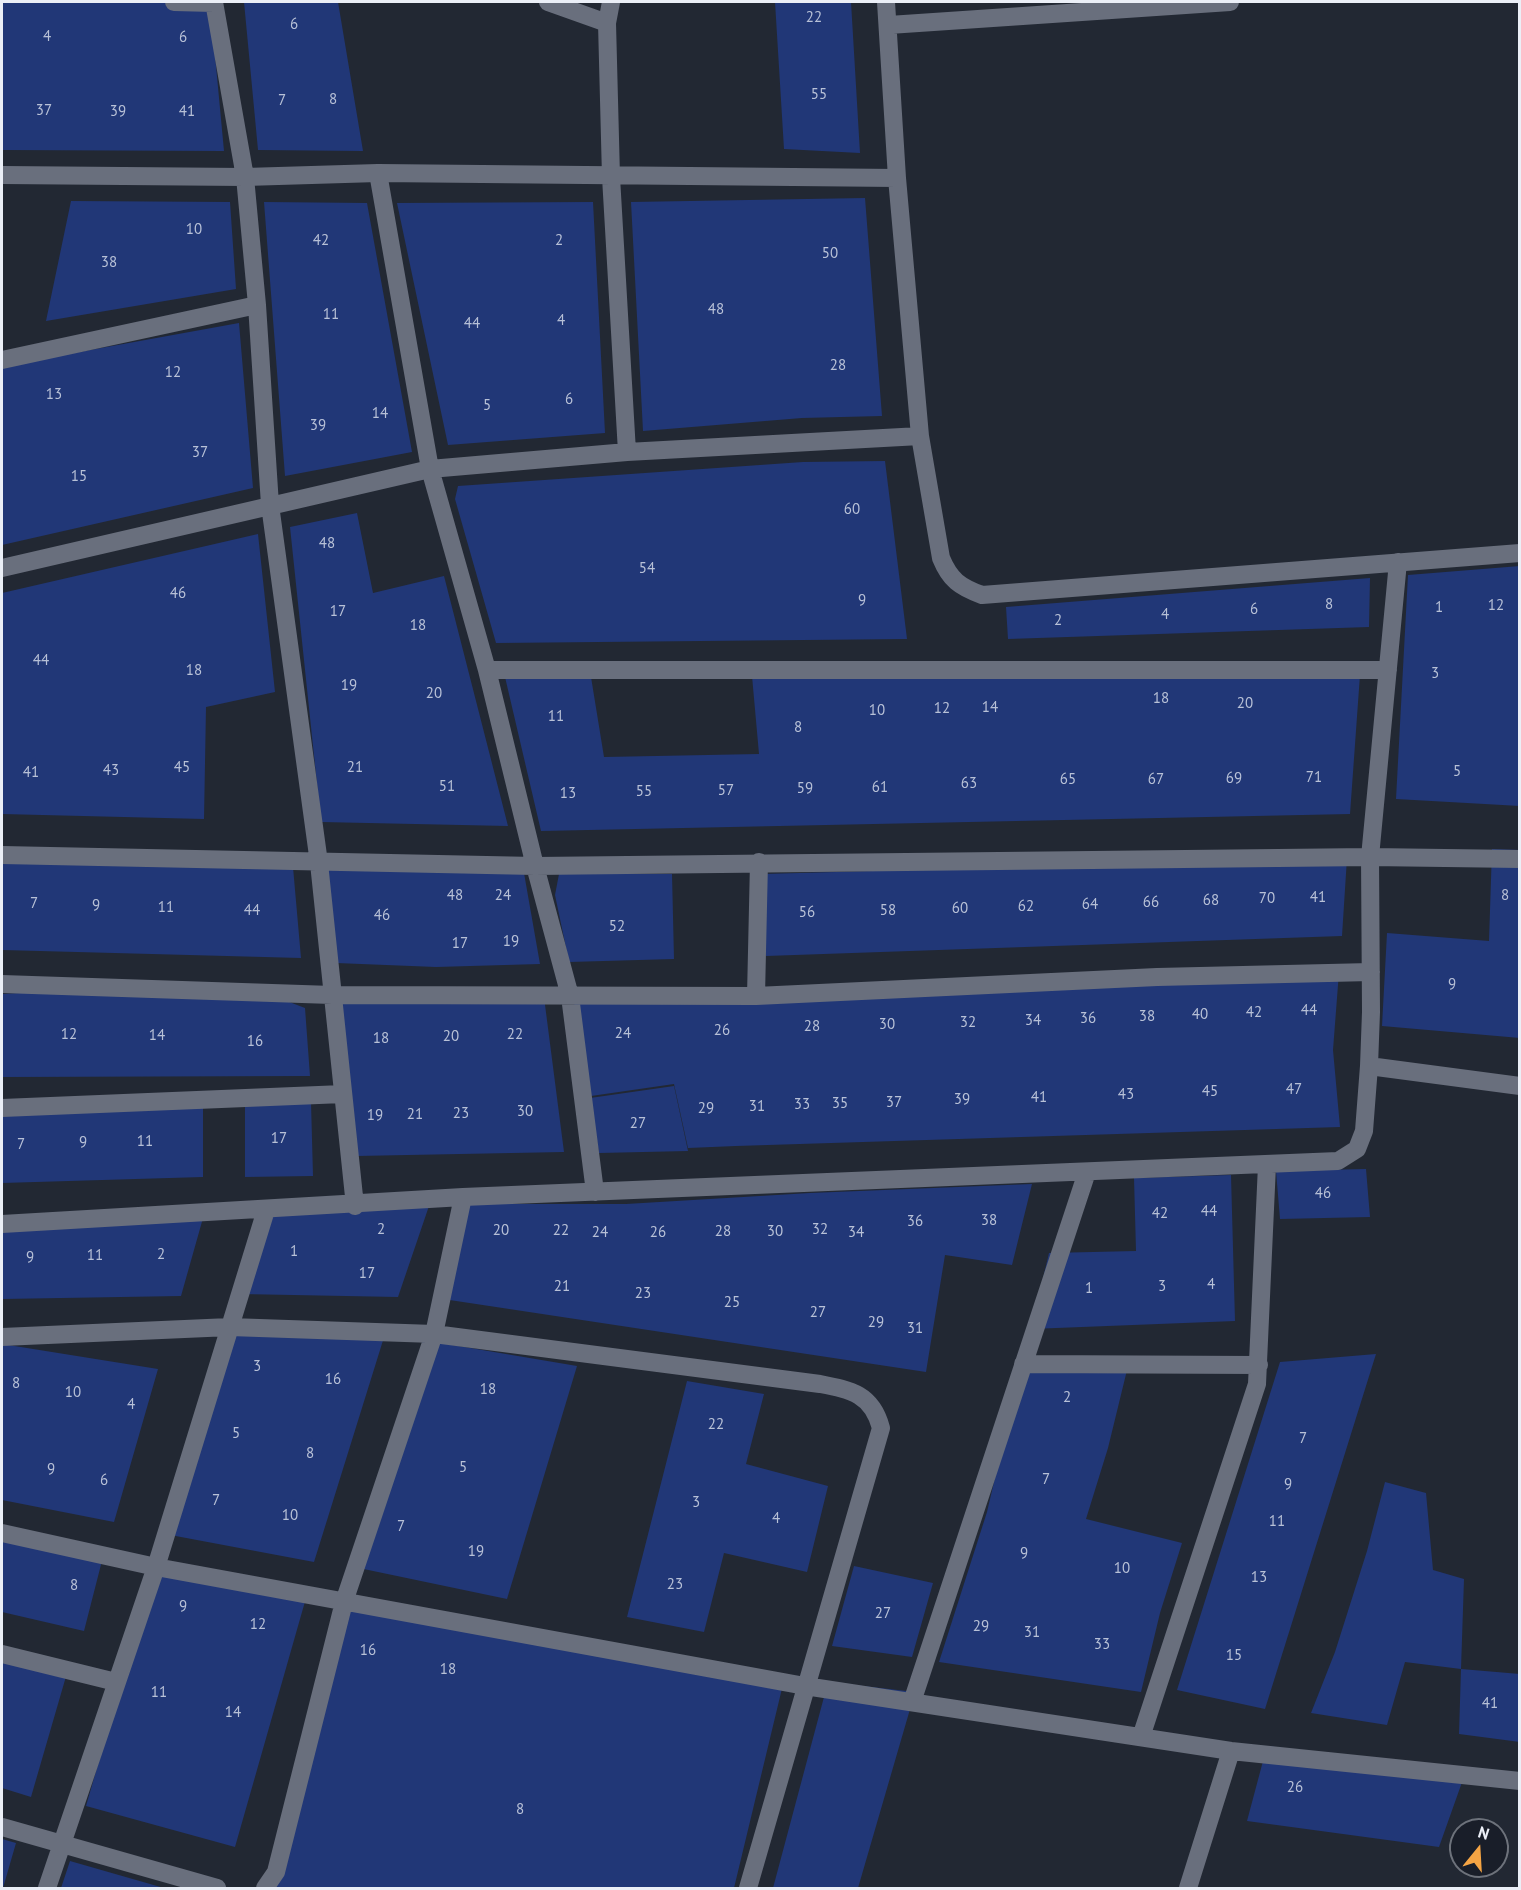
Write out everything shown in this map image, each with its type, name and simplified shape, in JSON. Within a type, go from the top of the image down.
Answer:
[{"type":"street","points":[[174,2],[214,2],[245,177],[257,305],[270,505],[319,863],[355,1206]]},
{"type":"street","points":[[548,2],[607,23]]},
{"type":"street","points":[[611,2],[607,23],[611,177],[627,452]]},
{"type":"street","points":[[886,2],[897,178],[920,436],[941,558],[948,576],[962,588],[982,595],[1520,553]]},
{"type":"street","points":[[889,25],[1227,2]]},
{"type":"street","points":[[2,175],[245,177],[378,173],[897,178]]},
{"type":"street","points":[[378,173],[430,469],[487,670],[535,866],[570,996],[595,1192]]},
{"type":"street","points":[[2,360],[257,305]]},
{"type":"street","points":[[2,568],[430,469],[627,452],[920,436]]},
{"type":"street","points":[[2,1224],[355,1206],[464,1197],[1338,1161],[1357,1149],[1364,1131],[1369,1066],[1370,857],[1398,562]]},
{"type":"street","points":[[487,670],[1388,670]]},
{"type":"street","points":[[2,855],[535,866],[1370,857],[1520,859]]},
{"type":"street","points":[[756,996],[759,862]]},
{"type":"street","points":[[2,984],[332,995],[756,996],[1157,977],[1371,972]]},
{"type":"street","points":[[1369,1066],[1520,1086]]},
{"type":"street","points":[[2,1108],[343,1094]]},
{"type":"street","points":[[1141,1737],[1253,1395],[1259,1365],[1267,1165]]},
{"type":"street","points":[[912,1702],[1087,1172]]},
{"type":"street","points":[[265,1888],[276,1872],[344,1602],[434,1334],[464,1197]]},
{"type":"street","points":[[47,1888],[156,1567],[266,1210]]},
{"type":"street","points":[[2,1337],[230,1328],[434,1334],[820,1384],[846,1389],[863,1398],[877,1411],[881,1428],[748,1888]]},
{"type":"street","points":[[1023,1364],[1259,1365]]},
{"type":"street","points":[[2,1533],[156,1567],[805,1686],[1231,1751],[1520,1781]]},
{"type":"street","points":[[2,1654],[116,1682]]},
{"type":"street","points":[[1188,1888],[1231,1751]]},
{"type":"street","points":[[2,1827],[217,1888]]},
{"type":"building","points":[[2,2],[210,2],[224,151],[2,150]]},
{"type":"building","points":[[244,2],[338,2],[363,151],[258,150]]},
{"type":"building","points":[[775,2],[851,2],[860,153],[784,149]]},
{"type":"building","points":[[865,198],[882,416],[802,418],[643,431],[631,202]]},
{"type":"building","points":[[71,201],[230,202],[236,289],[46,321]]},
{"type":"building","points":[[264,202],[367,203],[412,452],[285,476]]},
{"type":"building","points":[[593,202],[605,433],[448,445],[397,203]]},
{"type":"building","points":[[239,323],[253,488],[2,545],[2,366]]},
{"type":"building","points":[[885,461],[907,639],[496,643],[455,499],[458,486],[803,462]]},
{"type":"building","points":[[357,513],[373,593],[444,576],[508,826],[321,822],[290,527]]},
{"type":"building","points":[[258,534],[275,692],[206,707],[204,819],[2,814],[2,593]]},
{"type":"building","points":[[1520,566],[1520,806],[1396,799],[1408,575]]},
{"type":"building","points":[[1370,578],[1369,627],[1008,639],[1006,607]]},
{"type":"building","points":[[1361,661],[1350,814],[541,831],[505,677],[591,677],[604,757],[759,754],[752,676]]},
{"type":"building","points":[[1492,849],[1520,850],[1520,1038],[1382,1026],[1387,933],[1489,941]]},
{"type":"building","points":[[2,856],[293,867],[301,958],[2,950]]},
{"type":"building","points":[[1347,858],[1342,936],[766,956],[763,874]]},
{"type":"building","points":[[327,865],[524,873],[540,964],[436,967],[336,963]]},
{"type":"building","points":[[559,874],[672,874],[674,959],[569,962],[555,895]]},
{"type":"building","points":[[1339,972],[1333,1050],[1340,1127],[688,1148],[674,1084],[591,1096],[573,997]]},
{"type":"building","points":[[59,991],[284,1000],[305,1008],[310,1076],[2,1077],[2,994]]},
{"type":"building","points":[[544,997],[564,1152],[356,1156],[338,1004]]},
{"type":"building","points":[[674,1086],[688,1151],[599,1153],[590,1098]]},
{"type":"building","points":[[311,1102],[313,1176],[245,1177],[245,1103]]},
{"type":"building","points":[[203,1104],[203,1177],[2,1183],[2,1109]]},
{"type":"building","points":[[1366,1169],[1370,1217],[1280,1219],[1276,1171]]},
{"type":"building","points":[[1231,1175],[1235,1321],[1031,1329],[1049,1253],[1136,1251],[1134,1178]]},
{"type":"building","points":[[1032,1184],[1012,1265],[945,1255],[926,1372],[443,1299],[470,1204],[626,1204],[810,1193]]},
{"type":"building","points":[[429,1206],[398,1297],[240,1294],[266,1209]]},
{"type":"building","points":[[205,1211],[181,1296],[2,1299],[2,1218]]},
{"type":"building","points":[[227,1333],[385,1334],[314,1562],[165,1534]]},
{"type":"building","points":[[423,1340],[577,1366],[507,1599],[354,1567]]},
{"type":"building","points":[[2,1344],[158,1369],[114,1522],[2,1500]]},
{"type":"building","points":[[1376,1354],[1265,1709],[1177,1690],[1280,1362]]},
{"type":"building","points":[[1021,1366],[1128,1366],[1108,1448],[1086,1519],[1182,1543],[1160,1613],[1141,1692],[939,1662],[987,1512]]},
{"type":"building","points":[[687,1381],[764,1394],[746,1464],[828,1486],[807,1572],[724,1553],[704,1632],[627,1617]]},
{"type":"building","points":[[1385,1482],[1426,1493],[1433,1570],[1464,1579],[1461,1669],[1405,1662],[1387,1725],[1311,1713],[1335,1652],[1367,1551]]},
{"type":"building","points":[[2,1530],[105,1549],[84,1631],[2,1612]]},
{"type":"building","points":[[157,1559],[308,1591],[235,1847],[86,1806]]},
{"type":"building","points":[[854,1566],[933,1583],[912,1657],[832,1646]]},
{"type":"building","points":[[339,1598],[785,1676],[734,1888],[267,1888]]},
{"type":"building","points":[[2,1653],[67,1673],[31,1797],[2,1788]]},
{"type":"building","points":[[1461,1669],[1520,1674],[1520,1742],[1459,1734]]},
{"type":"building","points":[[828,1682],[915,1692],[858,1888],[773,1888]]},
{"type":"building","points":[[1267,1746],[1466,1771],[1439,1847],[1247,1821]]},
{"type":"building","points":[[2,1839],[16,1843],[3,1888],[2,1888]]},
{"type":"building","points":[[70,1861],[164,1888],[61,1888]]}]
